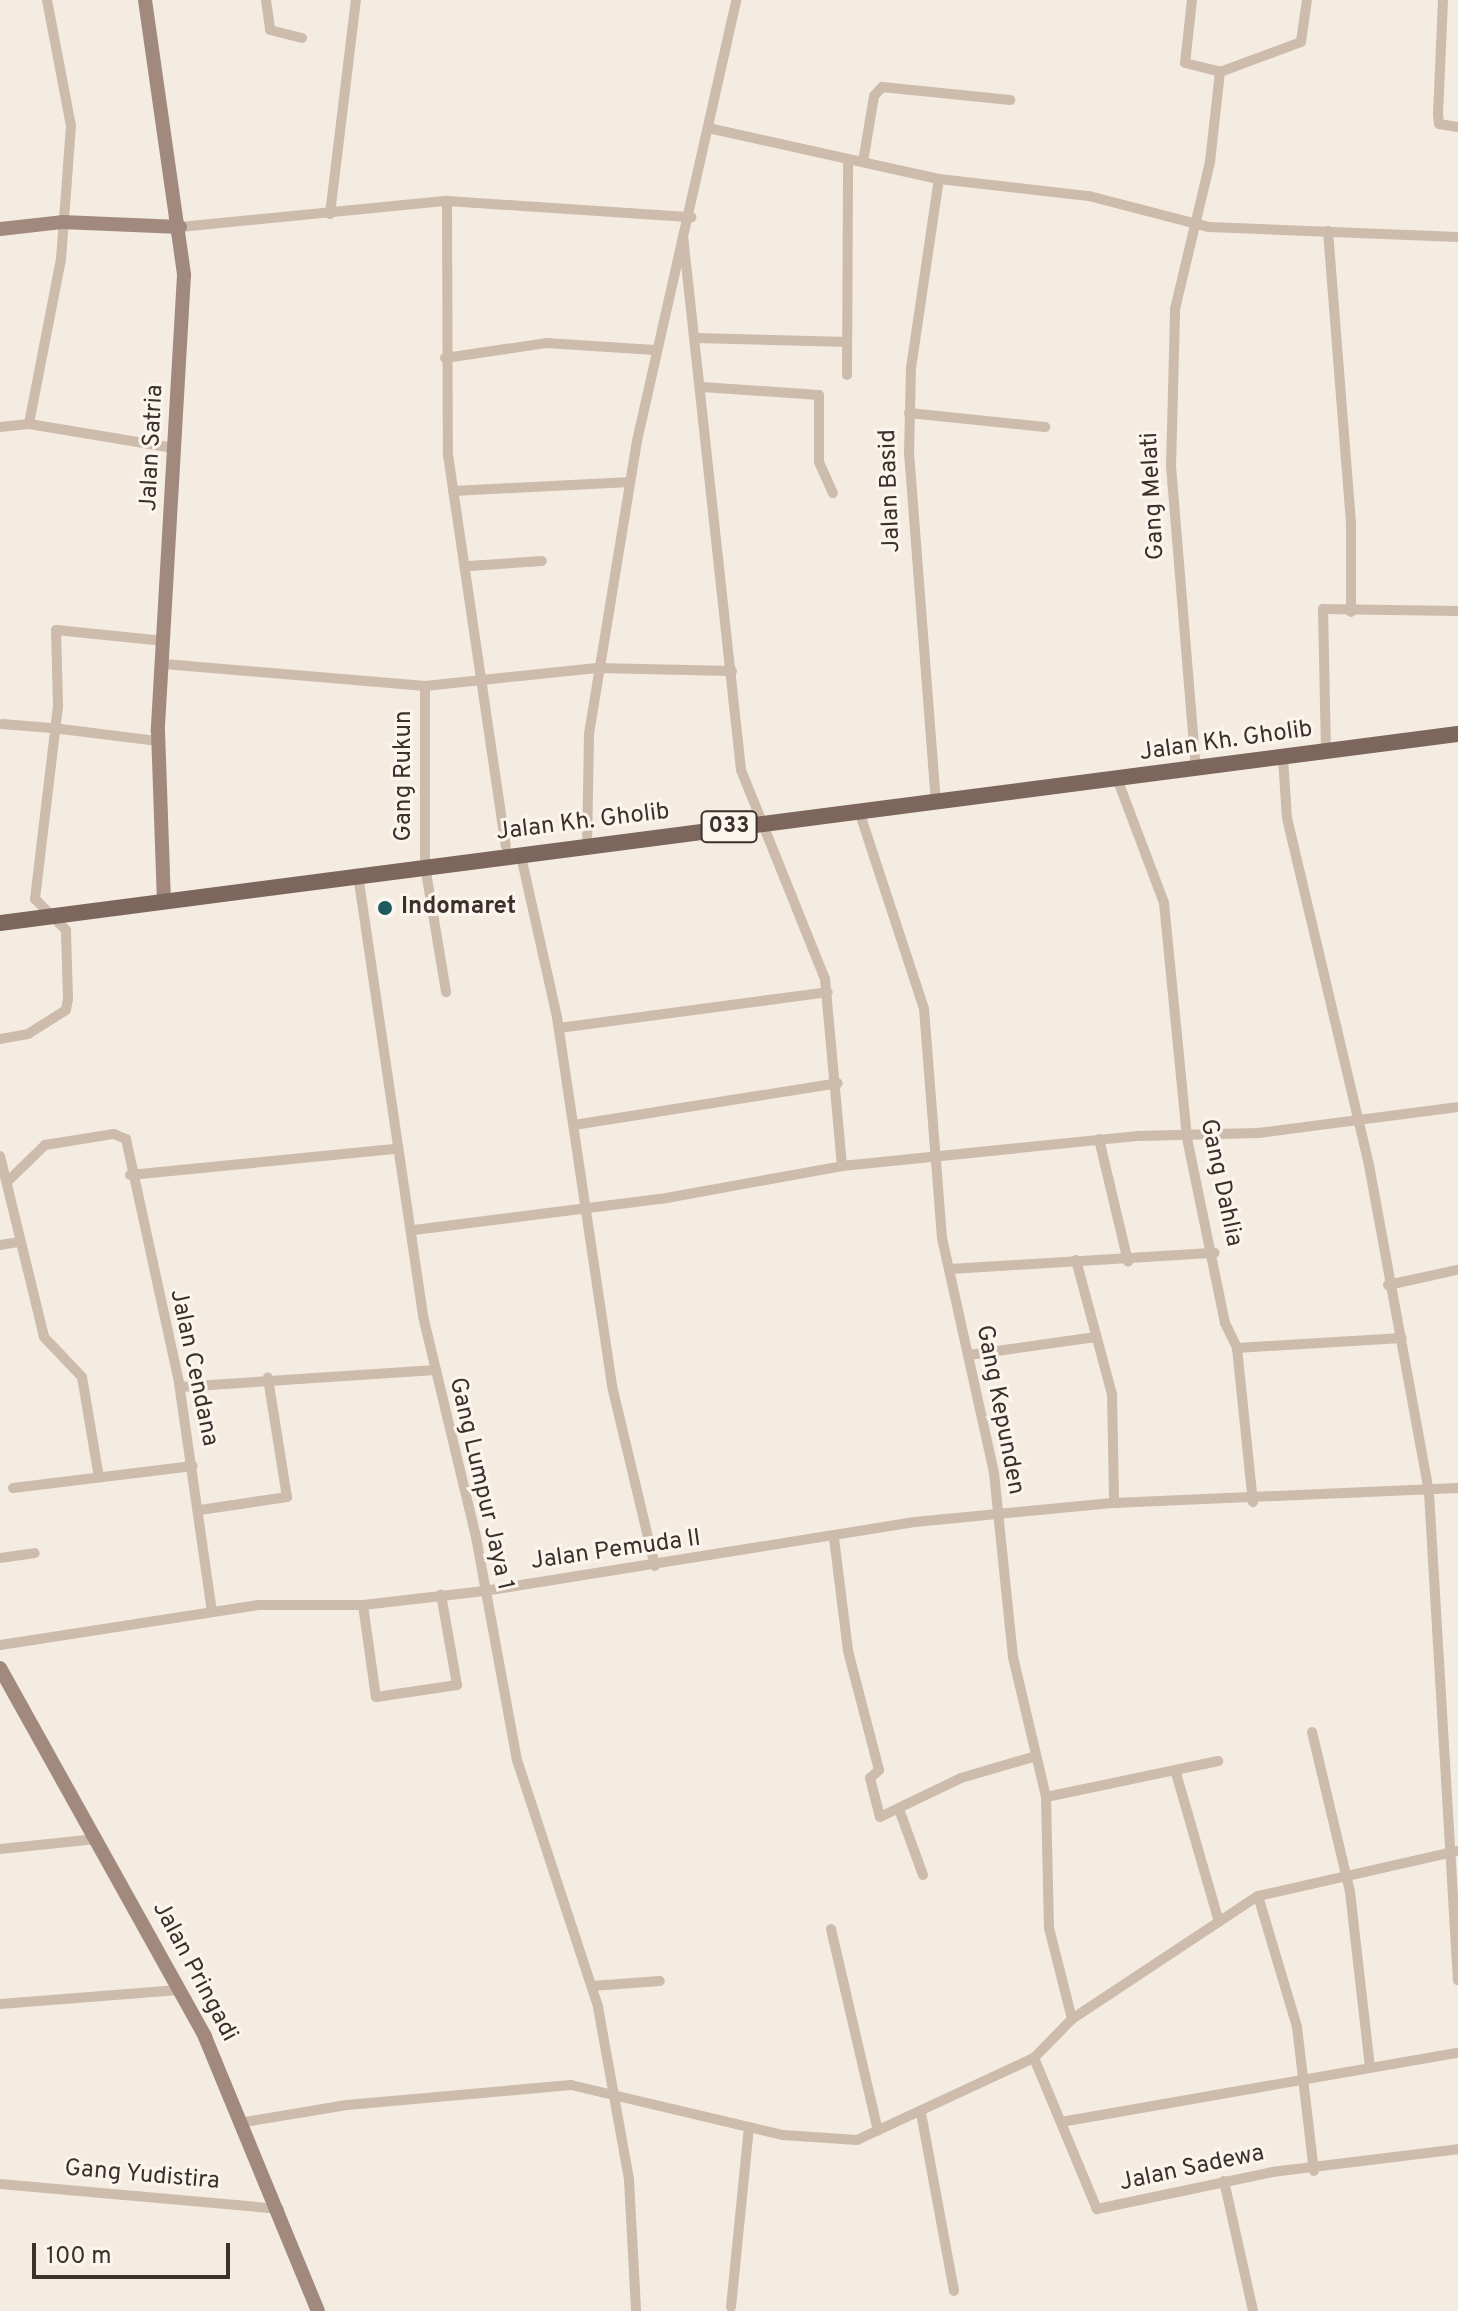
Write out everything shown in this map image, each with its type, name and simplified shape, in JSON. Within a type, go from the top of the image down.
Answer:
[{"type":"main road","name":"Jalan Kh. Gholib","points":[[0,923],[425,866],[514,851],[587,850],[759,822],[860,814],[1458,734]]},
{"type":"street","points":[[29,424],[62,222],[71,126],[47,0]]},
{"type":"street","name":"Jalan Satria","points":[[145,0],[180,227],[174,448],[158,741],[164,900]]},
{"type":"street","points":[[266,0],[270,30],[302,38]]},
{"type":"street","points":[[330,214],[356,0]]},
{"type":"street","points":[[587,850],[597,668],[655,350],[713,129],[736,0]]},
{"type":"street","points":[[1192,0],[1185,63],[1220,72],[1301,42],[1307,0]]},
{"type":"street","points":[[1443,0],[1439,124],[1458,127]]},
{"type":"street","name":"Gang Melati","points":[[1196,770],[1170,406],[1175,309],[1196,221],[1220,72]]},
{"type":"street","points":[[863,162],[874,96],[882,87],[1010,100]]},
{"type":"street","points":[[713,129],[939,179],[1089,196],[1196,221],[1458,237]]},
{"type":"street","points":[[847,375],[848,159]]},
{"type":"street","name":"Jalan Basid","points":[[936,803],[911,547],[909,413],[939,179]]},
{"type":"street","points":[[0,229],[62,222],[180,227],[447,201],[691,217]]},
{"type":"street","points":[[447,201],[445,358],[453,491],[469,566],[483,683],[514,851],[559,1028],[612,1386],[655,1566]]},
{"type":"street","points":[[1328,231],[1351,524],[1351,612]]},
{"type":"street","points":[[683,236],[697,338],[741,770],[828,992],[838,1083],[842,1166]]},
{"type":"street","points":[[697,338],[847,342]]},
{"type":"street","points":[[445,358],[546,343],[655,350]]},
{"type":"street","points":[[702,387],[819,395],[819,462],[833,493]]},
{"type":"street","points":[[909,413],[1045,427]]},
{"type":"street","points":[[0,427],[29,424],[174,448]]},
{"type":"street","points":[[453,491],[630,482]]},
{"type":"street","points":[[469,566],[542,561]]},
{"type":"street","points":[[1326,752],[1323,609],[1351,612],[1458,611]]},
{"type":"street","points":[[0,1039],[28,1034],[66,1010],[66,930],[35,899],[35,868],[58,705],[56,630],[164,641]]},
{"type":"street","points":[[164,664],[425,686],[483,683],[597,668],[732,671]]},
{"type":"street","name":"Gang Rukun","points":[[425,686],[425,866],[446,992]]},
{"type":"street","points":[[2,724],[158,741]]},
{"type":"street","points":[[1283,758],[1287,818],[1359,1123],[1429,1493],[1454,1852],[1458,1980]]},
{"type":"street","name":"Gang Dahlia","points":[[1118,781],[1164,903],[1187,1138],[1215,1253],[1225,1323],[1237,1348],[1253,1502]]},
{"type":"street","name":"Gang Kepunden","points":[[860,814],[924,1009],[932,1161],[998,1515],[1013,1657],[1046,1797],[1049,1928],[1072,2019]]},
{"type":"street","name":"Gang Lumpur Jaya 1","points":[[358,875],[397,1149],[414,1230],[435,1370],[484,1591],[517,1760],[592,1986],[614,2090],[632,2206],[636,2311]]},
{"type":"street","points":[[559,1028],[828,992]]},
{"type":"street","points":[[574,1125],[838,1083]]},
{"type":"street","points":[[414,1230],[585,1208],[842,1166],[932,1161],[1099,1139],[1187,1138],[1359,1123],[1458,1107]]},
{"type":"street","name":"Jalan Cendana","points":[[8,1181],[45,1145],[122,1135],[180,1387],[200,1510],[212,1612]]},
{"type":"street","points":[[1099,1139],[1128,1262]]},
{"type":"street","points":[[130,1175],[397,1149]]},
{"type":"street","points":[[0,1156],[8,1181],[18,1242],[44,1337],[82,1377],[99,1478]]},
{"type":"street","points":[[0,1245],[18,1242]]},
{"type":"street","points":[[950,1269],[1076,1260],[1128,1262],[1215,1253]]},
{"type":"street","points":[[1076,1260],[1118,1439],[1114,1503]]},
{"type":"street","points":[[1388,1285],[1457,1270]]},
{"type":"street","points":[[969,1355],[1096,1337]]},
{"type":"street","points":[[1237,1348],[1402,1338]]},
{"type":"street","points":[[180,1387],[268,1378],[435,1370]]},
{"type":"street","points":[[200,1510],[287,1497],[268,1378]]},
{"type":"street","points":[[13,1488],[193,1466]]},
{"type":"street","name":"Jalan Pemuda II","points":[[0,1645],[212,1612],[363,1605],[484,1591],[998,1515],[1114,1503],[1253,1502],[1429,1493],[1458,1488]]},
{"type":"street","points":[[834,1538],[848,1651],[879,1770],[870,1778],[880,1817],[900,1812],[961,1778],[1036,1756]]},
{"type":"street","points":[[0,1558],[35,1553]]},
{"type":"street","points":[[363,1605],[376,1697],[457,1685],[441,1594]]},
{"type":"street","name":"Jalan Pringadi","points":[[0,1668],[178,1990],[245,2122],[318,2311]]},
{"type":"street","points":[[1312,1732],[1346,1874],[1370,2068]]},
{"type":"street","points":[[1046,1797],[1176,1773],[1218,1761]]},
{"type":"street","points":[[1176,1773],[1219,1922]]},
{"type":"street","points":[[900,1812],[923,1875]]},
{"type":"street","points":[[0,1849],[96,1839]]},
{"type":"street","points":[[245,2122],[488,2090],[614,2090],[749,2128],[825,2141],[878,2131],[1034,2058],[1072,2019],[1258,1896],[1454,1852]]},
{"type":"street","points":[[1258,1896],[1265,1932],[1281,1955],[1303,2075],[1314,2171]]},
{"type":"street","points":[[831,1929],[878,2131]]},
{"type":"street","points":[[592,1986],[660,1981]]},
{"type":"street","points":[[0,2004],[178,1990]]},
{"type":"street","points":[[1061,2122],[1303,2075],[1370,2068],[1458,2053]]},
{"type":"street","name":"Jalan Sadewa","points":[[1034,2058],[1097,2209],[1224,2181],[1458,2149]]},
{"type":"street","points":[[921,2113],[954,2291]]},
{"type":"street","points":[[731,2307],[749,2128]]},
{"type":"street","points":[[1224,2181],[1253,2311]]},
{"type":"street","name":"Gang Yudistira","points":[[0,2184],[281,2209]]},
{"type":"place","name":"Indomaret","points":[[385,908]]}]
